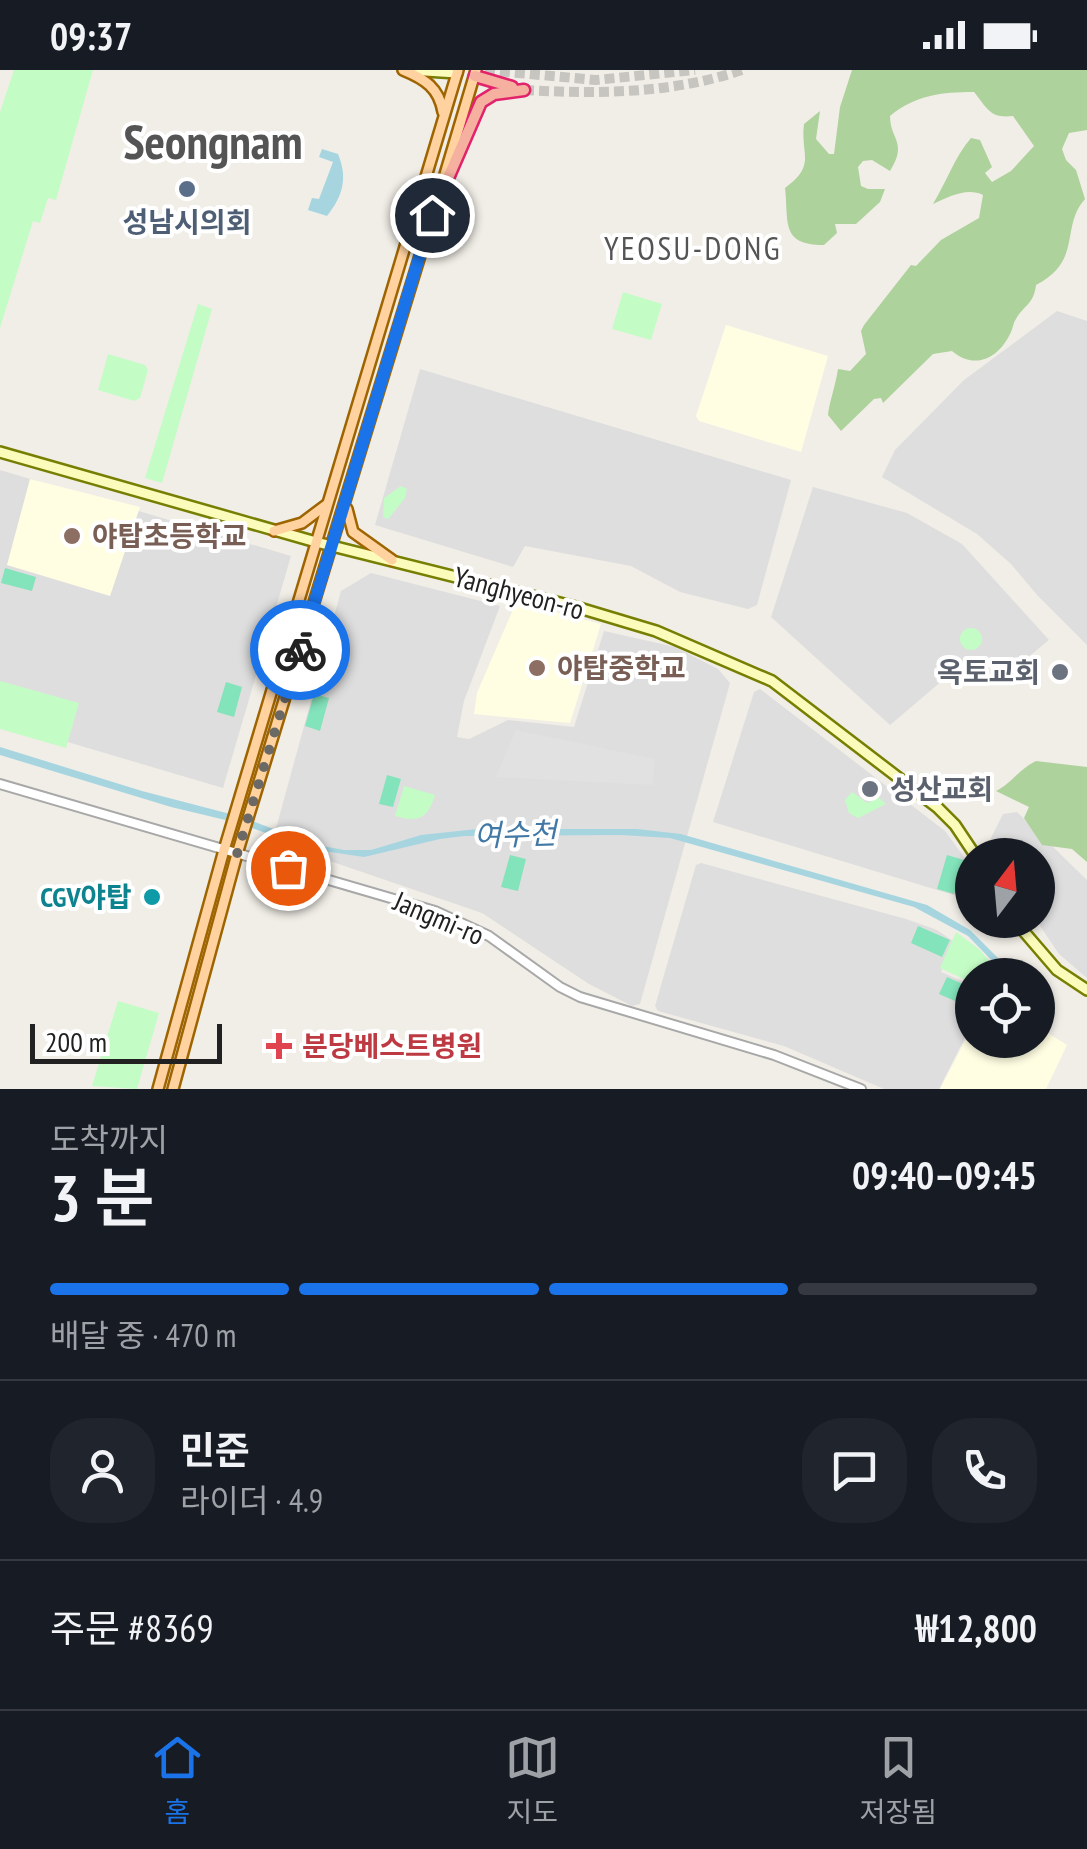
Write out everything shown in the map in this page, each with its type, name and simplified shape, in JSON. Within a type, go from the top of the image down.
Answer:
[{"type":"highway","points":[[432,215],[482,102],[494,94],[524,90],[475,73]]},
{"type":"main road","points":[[173,1089],[237,854],[475,73],[406,70]]},
{"type":"main road","points":[[406,70],[422,78],[437,93],[442,105],[442,126]]},
{"type":"main road","points":[[158,1089],[224,850],[458,72]]},
{"type":"main road","name":"Yanghyeon-ro","points":[[0,452],[274,531],[620,619],[692,645],[764,677],[938,808],[963,838]]},
{"type":"main road","points":[[347,497],[353,532],[392,560]]},
{"type":"main road","points":[[274,531],[309,520],[328,503]]},
{"type":"main road","points":[[1029,938],[1072,983],[1087,990]]},
{"type":"street","name":"Jangmi-ro","points":[[0,784],[435,911],[489,936],[580,997],[774,1055],[861,1089]]},
{"type":"shaded area","points":[[1057,311],[1087,321],[1087,645],[1011,564],[977,534],[882,477],[895,450],[964,380]]},
{"type":"shaded area","points":[[726,325],[828,356],[801,452],[699,421],[696,416]]},
{"type":"shaded area","points":[[420,369],[791,480],[757,605],[748,609],[680,592],[631,566],[525,546],[513,567],[375,525]]},
{"type":"shaded area","points":[[0,470],[291,556],[223,788],[0,722]]},
{"type":"shaded area","name":"야탑초등학교","points":[[30,479],[140,507],[110,596],[7,565]]},
{"type":"shaded area","points":[[813,487],[907,513],[962,544],[1049,640],[1021,663],[963,663],[890,725],[771,617]]},
{"type":"shaded area","points":[[371,573],[500,606],[464,701],[457,737],[469,739],[508,720],[574,727],[604,631],[675,647],[718,669],[730,683],[640,1004],[632,1006],[589,984],[482,913],[286,846],[275,832],[341,591]]},
{"type":"shaded area","name":"야탑중학교","points":[[522,603],[601,624],[570,723],[474,714],[477,693],[515,605]]},
{"type":"shaded area","points":[[760,689],[945,831],[955,845],[955,895],[713,822],[754,692]]},
{"type":"shaded area","points":[[516,730],[655,759],[653,785],[496,777]]},
{"type":"shaded area","points":[[1017,812],[1044,838],[991,838],[1003,814]]},
{"type":"shaded area","points":[[1055,849],[1087,880],[1087,978],[1059,954],[1048,938],[1055,938]]},
{"type":"shaded area","points":[[701,863],[906,919],[937,930],[953,941],[941,972],[955,978],[955,1057],[939,1089],[884,1089],[784,1046],[658,1011],[655,1006],[696,865]]},
{"type":"shaded area","points":[[1055,1038],[1067,1045],[1046,1089],[940,1089],[956,1058],[1055,1058]]},
{"type":"green space","points":[[14,70],[93,70],[56,200],[48,198],[40,223],[33,221],[0,328],[0,112]]},
{"type":"green space","points":[[852,70],[1087,70],[1087,130],[1069,133],[1062,149],[1076,170],[1085,199],[1073,221],[1066,255],[1051,276],[1036,285],[1031,300],[999,350],[977,361],[952,351],[933,354],[883,403],[881,398],[874,399],[841,431],[828,415],[830,405],[838,369],[850,371],[866,354],[861,331],[864,325],[911,265],[916,266],[941,240],[979,218],[983,195],[977,193],[958,194],[933,204],[965,145],[971,138],[980,140],[992,167],[985,173],[992,182],[1011,171],[1034,146],[1013,116],[994,114],[974,92],[919,99],[890,116],[898,154],[890,171],[872,160],[863,161],[858,167],[861,186],[885,189],[880,202],[856,224],[835,224],[837,233],[824,245],[800,241],[793,236],[787,221],[785,188],[804,166],[804,124],[820,111],[816,139],[829,154],[834,154],[840,107]]},
{"type":"green space","points":[[623,292],[662,304],[651,340],[612,329]]},
{"type":"green space","points":[[198,304],[212,309],[162,483],[145,478]]},
{"type":"green space","points":[[108,354],[145,365],[148,370],[140,398],[134,401],[98,390]]},
{"type":"green space","points":[[401,486],[407,489],[405,498],[388,519],[383,517],[384,498]]},
{"type":"green space","points":[[5,568],[36,577],[32,591],[1,583]]},
{"type":"green space","points":[[971,628],[979,631],[979,647],[971,650],[963,647],[960,639],[963,631]]},
{"type":"green space","points":[[0,681],[79,703],[66,748],[0,729]]},
{"type":"green space","points":[[226,682],[242,687],[234,717],[217,712]]},
{"type":"green space","points":[[314,694],[329,698],[320,731],[305,726]]},
{"type":"green space","points":[[1036,761],[1087,767],[1087,862],[1072,849],[1055,847],[1055,838],[1037,838],[1024,818],[1029,807],[996,791]]},
{"type":"green space","points":[[387,775],[401,779],[393,807],[379,804]]},
{"type":"green space","points":[[404,786],[435,795],[426,814],[410,819],[395,816]]},
{"type":"green space","points":[[852,792],[867,803],[878,797],[886,804],[858,818],[849,813],[845,800]]},
{"type":"green space","points":[[510,855],[526,859],[518,891],[501,887]]},
{"type":"green space","points":[[947,855],[955,857],[954,894],[937,889]]},
{"type":"green space","points":[[918,926],[950,940],[942,957],[911,943]]},
{"type":"green space","points":[[955,934],[987,958],[955,958],[955,975],[940,968]]},
{"type":"green space","points":[[947,977],[955,981],[955,1001],[939,994]]},
{"type":"green space","points":[[118,1001],[159,1013],[137,1089],[92,1086]]},
{"type":"water","points":[[322,149],[338,154],[343,171],[340,194],[327,216],[308,210],[312,198],[319,199],[333,162],[319,157]]},
{"type":"water","name":"여수천","points":[[0,747],[344,850],[371,850],[421,835],[477,829],[637,829],[681,834],[927,905],[955,921],[955,929],[914,907],[670,838],[464,836],[364,857],[310,849],[238,823],[171,807],[0,755]]},
{"type":"water","points":[[970,938],[978,938],[998,958],[989,958]]},
{"type":"tunnel","points":[[485,70],[596,80],[695,70]]},
{"type":"tunnel","points":[[524,90],[661,88],[742,70]]},
{"type":"way so far","points":[[288,868],[237,854],[300,650]]},
{"type":"place","name":"성남시의회","points":[[187,189]]},
{"type":"place","name":"야탑초등학교","points":[[72,536]]},
{"type":"place","name":"야탑중학교","points":[[537,668]]},
{"type":"place","name":"옥토교회","points":[[1060,672]]},
{"type":"place","name":"성산교회","points":[[870,789]]},
{"type":"place","name":"CGV야탑","points":[[152,897]]},
{"type":"place","name":"분당베스트병원","points":[[279,1046]]},
{"type":"district","name":"Seongnam","points":[[213,142]]},
{"type":"district","name":"YEOSU-DONG","points":[[693,249]]},
{"type":"route","points":[[300,650],[432,215]]}]
